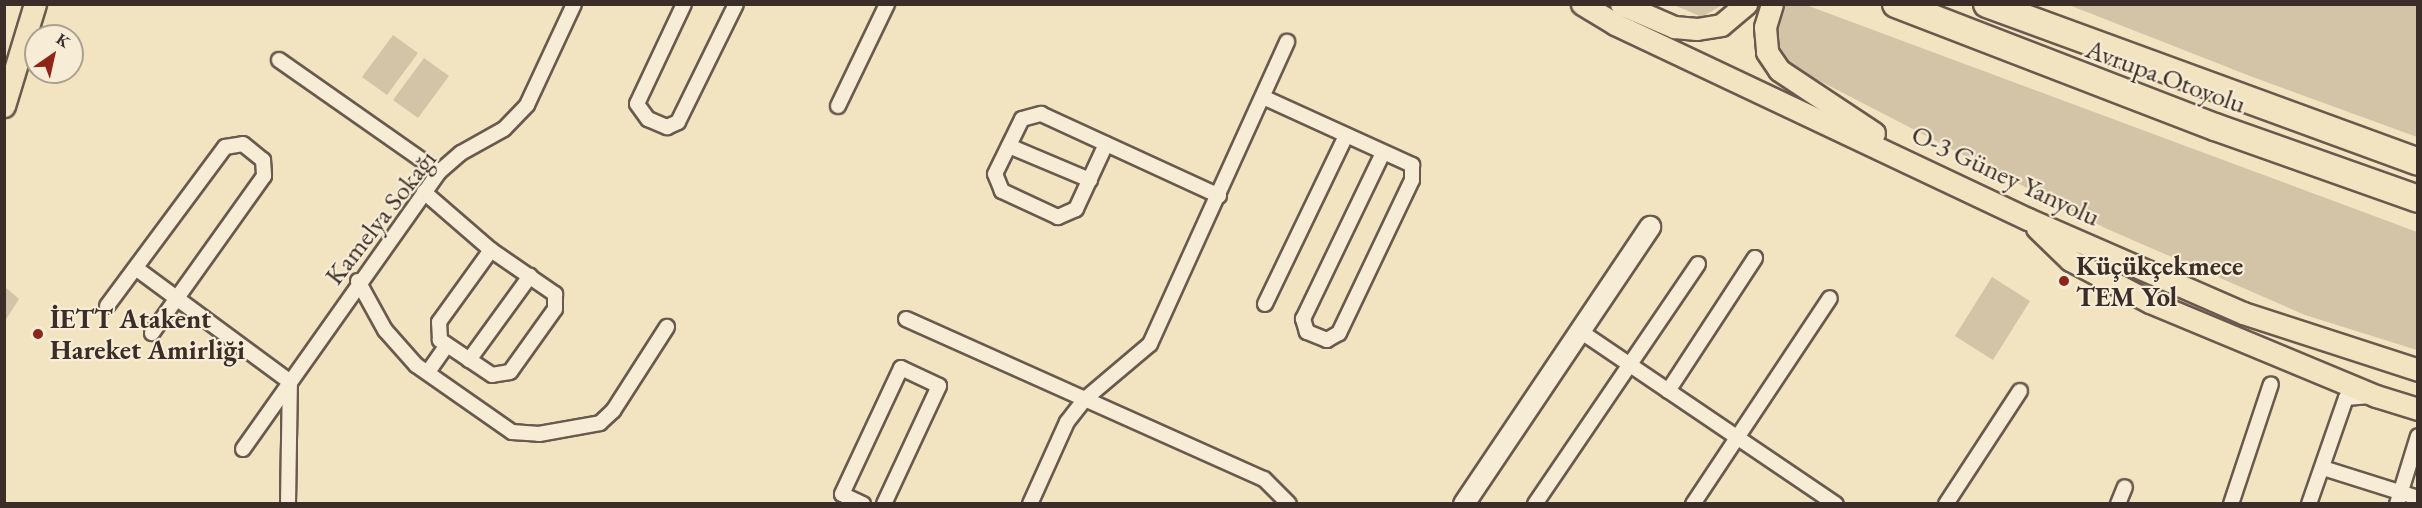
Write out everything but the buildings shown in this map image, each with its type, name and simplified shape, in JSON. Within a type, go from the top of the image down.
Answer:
[{"type":"highway","name":"Avrupa Otoyolu","points":[[1896,4],[2215,127],[2418,199]]},
{"type":"highway","name":"Avrupa Otoyolu","points":[[1988,4],[2418,162]]},
{"type":"main road","points":[[5,103],[35,4]]},
{"type":"main road","name":"O-3 Güney Yanyolu","points":[[1582,4],[1615,24],[2028,219],[2243,313],[2418,370]]},
{"type":"main road","points":[[1621,4],[1674,27],[1697,29],[1721,25],[1746,4]]},
{"type":"main road","points":[[1772,4],[1766,27],[1767,52],[1779,70],[1934,173]]},
{"type":"main road","points":[[2028,219],[2070,260],[2150,302],[2376,396],[2418,408]]},
{"type":"street","points":[[679,6],[637,104],[648,119],[667,127],[678,122],[736,4]]},
{"type":"street","points":[[838,106],[887,4]]},
{"type":"street","name":"Kamelya Sokağı","points":[[243,449],[358,282],[439,172],[461,153],[504,129],[527,105],[569,6]]},
{"type":"street","points":[[1030,504],[1067,422],[1085,399],[1150,344],[1265,98],[1287,42]]},
{"type":"street","points":[[279,60],[439,172]]},
{"type":"street","points":[[1265,98],[1412,165],[1412,180],[1340,333],[1327,340],[1308,332],[1303,319],[1383,153]]},
{"type":"street","points":[[1106,144],[1076,209],[1058,217],[1002,191],[995,174],[1022,119],[1041,114],[1219,196]]},
{"type":"street","points":[[1266,304],[1346,136]]},
{"type":"street","points":[[107,306],[137,269],[225,147],[243,144],[262,160],[264,176],[178,300],[152,333]]},
{"type":"street","points":[[1009,146],[1090,180]]},
{"type":"street","points":[[424,192],[491,250],[555,294],[555,309],[510,372],[492,375],[440,340],[440,322],[491,250]]},
{"type":"street","points":[[1464,504],[1650,227]]},
{"type":"street","points":[[1668,391],[1755,258]]},
{"type":"street","points":[[1535,504],[1698,264]]},
{"type":"street","points":[[137,269],[290,382],[288,504]]},
{"type":"street","points":[[469,360],[530,276]]},
{"type":"street","points":[[358,282],[385,330],[428,372],[512,432],[538,434],[600,423],[613,411],[667,327]]},
{"type":"street","points":[[1693,504],[1830,298]]},
{"type":"street","points":[[906,318],[1264,479],[1287,497],[1289,504]]},
{"type":"street","points":[[1580,331],[1836,504]]},
{"type":"street","points":[[428,372],[447,345]]},
{"type":"street","points":[[863,504],[842,494],[901,368],[939,386],[884,504]]},
{"type":"street","points":[[2231,504],[2271,384]]},
{"type":"street","points":[[1946,504],[2020,391]]},
{"type":"street","points":[[2309,504],[2346,398],[2376,396]]},
{"type":"street","points":[[2399,498],[2418,436]]},
{"type":"street","points":[[2323,468],[2399,498],[2418,498]]},
{"type":"street","points":[[2118,504],[2125,487]]},
{"type":"shaded area","points":[[1674,5],[1722,5],[1702,17]]},
{"type":"shaded area","points":[[1784,5],[1806,5],[2417,232],[2417,350],[2305,315],[2105,228],[1785,63],[1773,28]]},
{"type":"shaded area","points":[[2069,5],[2417,5],[2417,137],[2250,76]]},
{"type":"shaded area","points":[[393,35],[418,53],[387,95],[362,77]]},
{"type":"shaded area","points":[[424,58],[449,76],[418,118],[393,100]]},
{"type":"shaded area","points":[[1992,277],[2030,301],[1993,360],[1955,336]]},
{"type":"shaded area","points":[[5,287],[19,299],[5,321]]},
{"type":"place","name":"Küçükçekmece TEM Yol","points":[[2064,281]]},
{"type":"place","name":"İETT Atakent Hareket Amirliği","points":[[38,334]]}]
